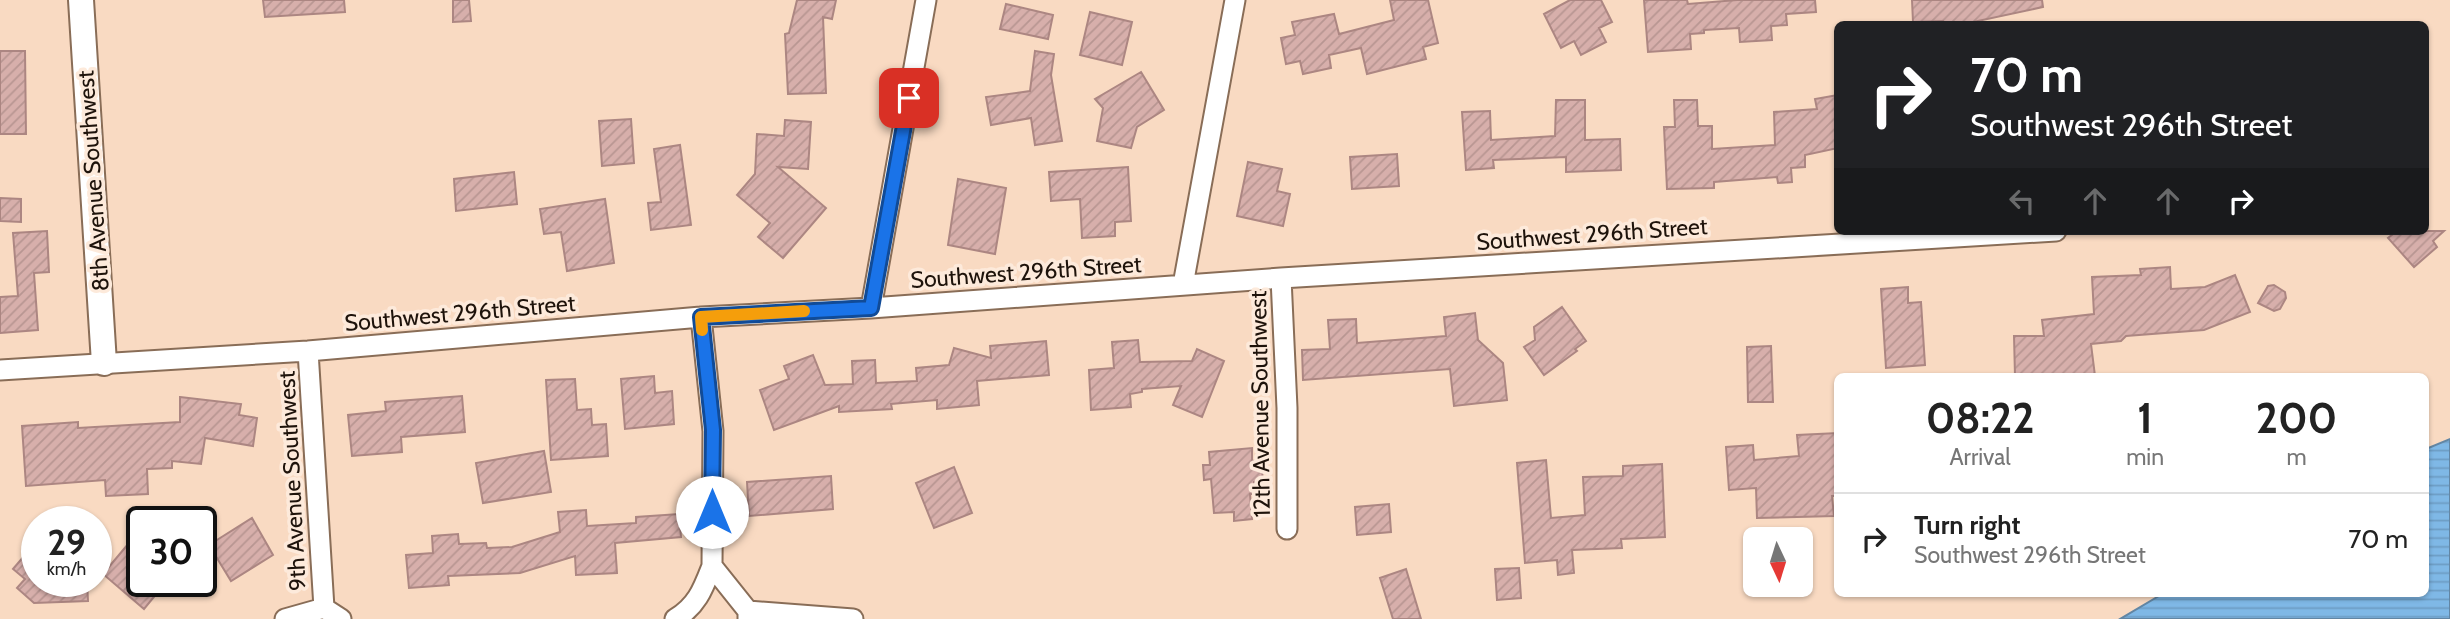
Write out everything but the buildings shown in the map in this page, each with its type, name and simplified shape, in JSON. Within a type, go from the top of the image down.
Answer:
[{"type":"street","name":"8th Avenue Southwest","points":[[81,0],[104,363]]},
{"type":"street","points":[[871,308],[926,0]]},
{"type":"street","points":[[1183,285],[1235,0]]},
{"type":"street","name":"Southwest 296th Street","points":[[0,370],[308,351],[701,317],[871,308],[1281,278],[1990,235]]},
{"type":"street","name":"12th Avenue Southwest","points":[[1281,278],[1287,408],[1287,529]]},
{"type":"street","points":[[674,619],[686,612],[700,597],[712,566],[713,430],[701,317]]},
{"type":"street","name":"9th Avenue Southwest","points":[[308,351],[324,608]]},
{"type":"street","points":[[712,566],[748,615],[853,619]]},
{"type":"street","points":[[285,619],[324,608],[341,619]]},
{"type":"water","points":[[2450,439],[2450,619],[2120,619],[2157,597],[2429,597],[2429,448]]},
{"type":"slow traffic","points":[[702,330],[701,317],[804,311]]},
{"type":"route","points":[[712,512],[713,430],[701,317],[871,308],[909,98]]}]
